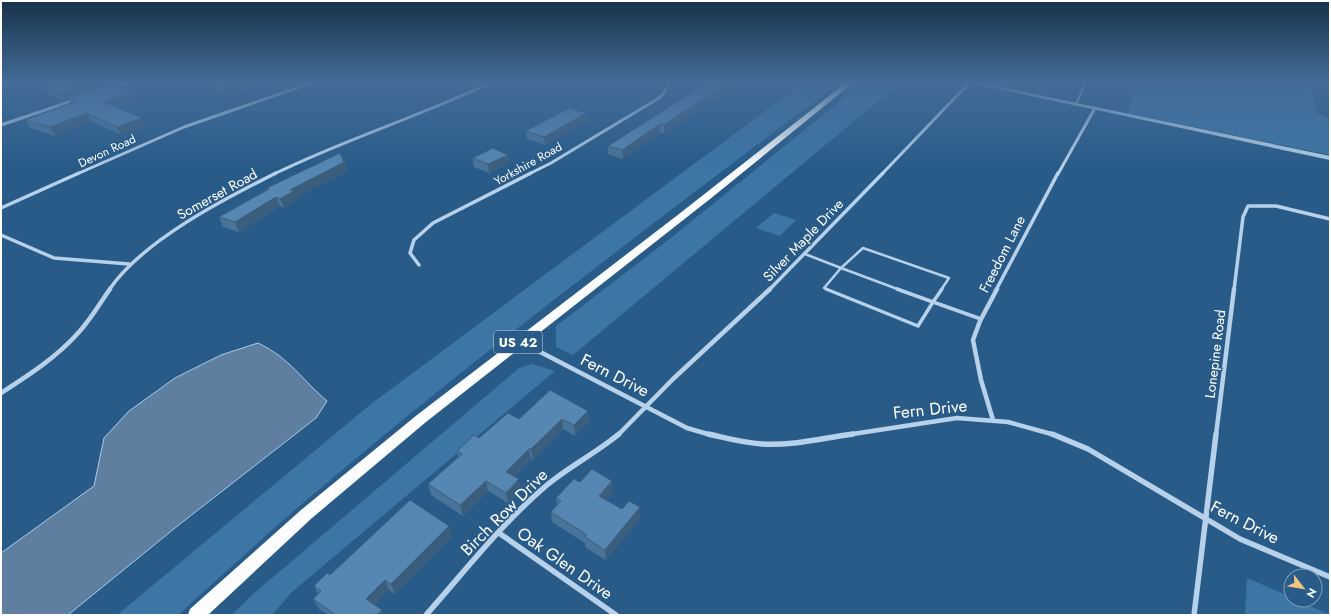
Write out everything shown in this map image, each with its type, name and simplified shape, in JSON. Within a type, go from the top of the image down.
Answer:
[{"type":"highway","name":"US 42","points":[[196,615],[271,546],[361,467],[519,341],[660,234],[815,111]]},
{"type":"street","points":[[1,125],[42,111]]},
{"type":"street","name":"Devon Road","points":[[1,208],[184,127],[231,111]]},
{"type":"street","name":"Somerset Road","points":[[1,392],[53,357],[80,332],[117,276],[129,264],[180,228],[281,172],[345,142],[426,111]]},
{"type":"street","name":"Yorkshire Road","points":[[418,265],[410,253],[414,240],[434,223],[551,163],[638,111]]},
{"type":"street","name":"Silver Maple Drive","points":[[646,407],[767,292],[942,111]]},
{"type":"street","name":"Freedom Lane","points":[[993,420],[981,380],[973,340],[981,319],[1033,218],[1093,111]]},
{"type":"street","points":[[1108,111],[1330,158]]},
{"type":"street","name":"Lonepine Road","points":[[1205,518],[1243,217],[1248,206],[1261,206],[1289,209],[1330,219]]},
{"type":"street","points":[[1,236],[54,258],[129,264]]},
{"type":"street","name":"Fern Drive","points":[[519,341],[687,428],[735,441],[763,444],[790,443],[957,418],[993,420],[1035,427],[1064,437],[1240,539],[1330,577]]},
{"type":"street","name":"Birch Row Drive","points":[[426,615],[499,533],[546,486],[568,468],[599,450],[628,426],[646,407]]},
{"type":"street","points":[[1194,615],[1205,518]]},
{"type":"street","name":"Oak Glen Drive","points":[[499,533],[616,615]]},
{"type":"lane","points":[[863,248],[949,278],[933,302],[918,326],[824,288],[840,269],[863,248]]},
{"type":"lane","points":[[804,254],[840,269],[981,319]]},
{"type":"shaded area","points":[[765,111],[802,111],[568,289],[367,449],[255,545],[178,615],[117,615],[371,404]]},
{"type":"shaded area","points":[[828,111],[866,111],[573,355],[556,347],[556,326],[667,241]]},
{"type":"shaded area","points":[[1128,111],[1316,111],[1317,113],[1330,119],[1330,155],[1127,113]]},
{"type":"shaded area","points":[[774,213],[796,220],[780,236],[756,228]]},
{"type":"shaded area","points":[[258,343],[279,356],[327,401],[316,418],[180,524],[68,615],[1,615],[1,553],[94,486],[104,438],[129,411],[175,378],[221,355]]},
{"type":"shaded area","points":[[532,364],[555,371],[292,592],[272,615],[232,615],[252,595],[519,368]]},
{"type":"shaded area","points":[[1247,578],[1283,594],[1283,608],[1315,608],[1330,615],[1245,615]]},
{"type":"building","points":[[50,111],[125,111],[142,118],[117,127],[87,113],[50,127],[25,120]]},
{"type":"building","points":[[564,111],[578,111],[586,113],[544,137],[526,131]]},
{"type":"building","points":[[663,111],[686,111],[664,125],[660,124],[622,150],[608,146]]},
{"type":"building","points":[[493,148],[508,155],[488,164],[473,158]]},
{"type":"building","points":[[340,153],[344,162],[290,190],[294,191],[280,199],[276,197],[235,222],[219,217],[269,189],[267,188]]},
{"type":"building","points":[[550,390],[588,411],[574,425],[562,419],[506,472],[519,479],[506,493],[486,481],[460,505],[428,484],[462,454],[457,451],[474,435],[479,438],[508,413],[519,419]]},
{"type":"building","points":[[592,469],[612,481],[599,496],[622,509],[629,501],[640,507],[605,550],[585,537],[587,535],[551,512],[561,501],[556,498],[574,479],[580,482]]},
{"type":"building","points":[[410,500],[449,526],[391,584],[385,580],[366,599],[382,610],[377,615],[336,615],[313,599],[321,591],[314,586],[327,573],[330,575]]}]
